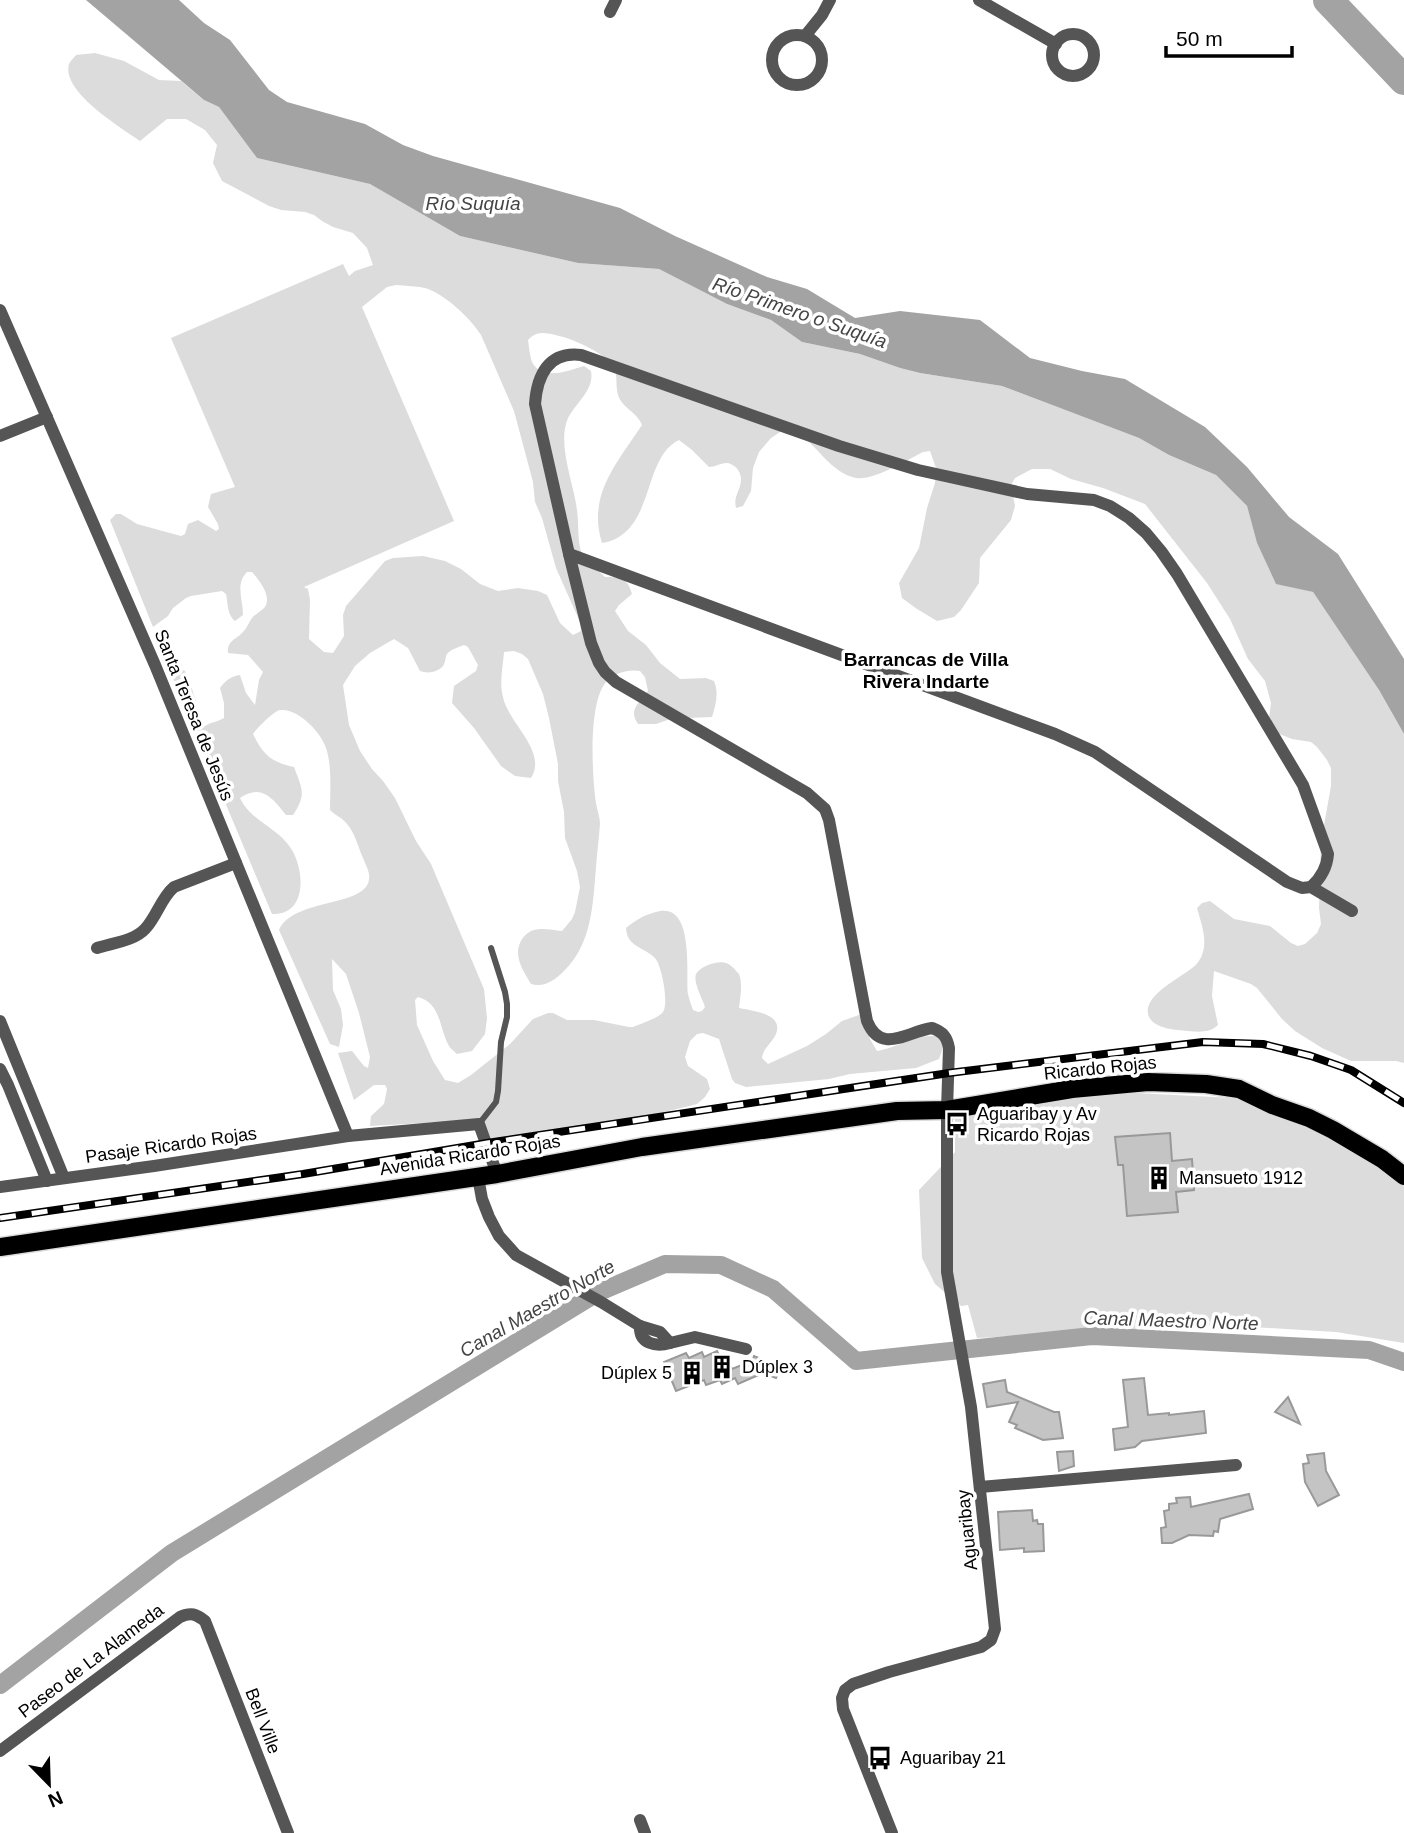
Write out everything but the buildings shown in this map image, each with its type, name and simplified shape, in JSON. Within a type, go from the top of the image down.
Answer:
[{"type":"main road","name":"Ricardo Rojas","points":[[947,1110],[1121,1083],[1206,1084],[1239,1089],[1272,1105],[1309,1118],[1356,1142],[1404,1176]]},
{"type":"main road","name":"Avenida Ricardo Rojas","points":[[0,1247],[478,1177],[642,1147],[897,1111],[947,1110]]},
{"type":"street","points":[[806,36],[830,0]]},
{"type":"street","points":[[979,0],[1056,44]]},
{"type":"street","points":[[806,36],[819,47],[822,64],[813,79],[798,85],[789,84],[776,74],[772,67],[773,51],[783,39],[806,36]]},
{"type":"street","name":"Santa Teresa de Jesús","points":[[0,310],[155,665],[348,1136]]},
{"type":"street","points":[[570,353],[839,446],[918,470],[1027,494],[1094,500],[1110,506],[1146,533],[1169,562],[1303,785],[1328,854],[1327,864],[1311,887],[1302,888],[1287,882],[1095,752],[1055,734],[569,554],[535,404],[537,388],[547,366],[558,357],[570,353]]},
{"type":"street","points":[[0,436],[47,417]]},
{"type":"street","name":"Aguaribay","points":[[569,554],[591,643],[605,672],[616,682],[807,793],[825,808],[867,1021],[875,1035],[894,1040],[932,1028],[944,1034],[948,1040],[947,1272],[971,1407],[995,1629],[991,1640],[981,1647],[889,1672],[853,1684],[845,1690],[843,1709],[892,1833]]},
{"type":"street","points":[[97,948],[133,937],[143,931],[174,887],[236,863]]},
{"type":"street","points":[[1311,887],[1352,911]]},
{"type":"street","points":[[0,1021],[64,1178]]},
{"type":"street","points":[[0,1069],[47,1181]]},
{"type":"street","points":[[480,1124],[497,1174]]},
{"type":"street","name":"Pasaje Ricardo Rojas","points":[[0,1187],[154,1167],[348,1136],[480,1124]]},
{"type":"street","points":[[478,1177],[489,1217],[499,1236],[516,1255],[640,1326],[642,1337],[649,1343],[660,1346],[695,1337],[746,1349]]},
{"type":"street","points":[[981,1487],[1236,1465]]},
{"type":"street","name":"Paseo de La Alameda","points":[[0,1751],[180,1617],[188,1613],[205,1621]]},
{"type":"street","name":"Bell Ville","points":[[205,1621],[288,1833]]},
{"type":"street","points":[[640,1820],[645,1833]]},
{"type":"lane","points":[[480,1124],[496,1102],[501,1042],[507,1017],[505,992],[491,948]]},
{"type":"shaded area","points":[[95,53],[124,61],[159,80],[181,81],[204,100],[219,107],[257,158],[370,184],[460,236],[578,263],[659,269],[727,304],[771,320],[802,342],[860,354],[920,373],[1002,386],[1139,438],[1169,455],[1216,475],[1247,506],[1257,543],[1276,583],[1313,592],[1379,690],[1404,734],[1404,1063],[1351,1061],[1322,1048],[1282,1019],[1257,988],[1214,971],[1212,996],[1218,1025],[1215,1028],[1200,1032],[1172,1029],[1156,1024],[1149,1017],[1150,1002],[1155,995],[1198,963],[1201,957],[1204,937],[1197,908],[1202,903],[1210,901],[1234,919],[1270,926],[1298,946],[1305,944],[1317,933],[1321,924],[1321,842],[1331,786],[1331,768],[1311,742],[1277,733],[1269,718],[1271,703],[1265,681],[1248,659],[1230,619],[1207,583],[1145,504],[1071,479],[1050,469],[1032,469],[1015,478],[1011,485],[1015,506],[1011,520],[980,558],[979,583],[954,617],[937,621],[902,598],[899,583],[919,548],[935,483],[936,468],[930,451],[880,473],[856,478],[844,474],[802,435],[783,430],[771,438],[759,452],[753,468],[751,491],[743,506],[736,508],[741,479],[736,468],[726,463],[709,467],[679,440],[667,449],[659,462],[640,511],[631,526],[619,537],[602,543],[598,526],[601,495],[614,466],[642,425],[621,401],[612,364],[590,348],[569,339],[542,333],[528,340],[532,362],[542,372],[564,372],[584,366],[591,371],[589,386],[569,417],[564,434],[582,554],[605,577],[619,578],[628,585],[632,594],[615,611],[628,631],[680,679],[706,678],[714,681],[716,699],[712,717],[679,716],[656,724],[638,724],[634,711],[648,691],[645,677],[640,671],[622,672],[606,682],[600,692],[594,722],[593,776],[600,824],[594,895],[586,936],[564,971],[545,984],[536,985],[531,984],[522,968],[518,957],[519,945],[526,935],[535,930],[562,931],[575,912],[580,887],[565,838],[558,764],[549,718],[543,694],[528,659],[514,651],[504,652],[501,686],[506,707],[531,747],[535,768],[531,778],[515,776],[501,766],[452,703],[454,686],[476,671],[478,665],[468,647],[464,645],[451,651],[441,668],[426,672],[420,671],[408,648],[394,639],[370,653],[355,666],[343,685],[349,725],[360,751],[395,798],[416,841],[431,864],[484,989],[487,1018],[485,1034],[472,1051],[457,1054],[449,1046],[435,1010],[426,1000],[418,997],[415,1000],[417,1025],[433,1061],[445,1080],[458,1083],[510,1044],[533,1019],[548,1013],[567,1020],[594,1020],[629,1027],[658,1016],[665,1008],[660,969],[651,954],[629,939],[626,928],[642,917],[660,911],[671,912],[678,918],[683,929],[688,994],[693,1010],[702,1011],[705,1007],[695,977],[698,971],[714,963],[723,962],[730,965],[740,978],[739,1008],[771,1017],[777,1027],[776,1034],[762,1058],[768,1064],[807,1046],[842,1021],[859,1015],[864,1016],[870,1039],[877,1051],[932,1036],[941,1036],[944,1045],[939,1059],[916,1068],[746,1087],[732,1079],[719,1039],[703,1033],[697,1034],[690,1041],[685,1057],[688,1066],[707,1079],[710,1089],[697,1104],[645,1117],[522,1138],[488,1139],[478,1120],[370,1126],[371,1116],[384,1104],[387,1089],[385,1085],[374,1085],[354,1100],[338,1053],[352,1051],[368,1068],[370,1057],[346,974],[332,959],[333,990],[341,1009],[343,1025],[339,1047],[330,1044],[279,930],[287,919],[300,912],[347,898],[359,893],[367,885],[369,872],[352,832],[345,822],[330,810],[330,766],[325,744],[309,723],[287,710],[274,713],[253,734],[269,756],[279,763],[294,767],[302,791],[293,815],[286,815],[272,799],[261,793],[255,792],[240,798],[250,812],[290,847],[299,867],[300,889],[297,899],[284,913],[272,914],[172,676],[184,670],[187,674],[196,701],[199,726],[204,727],[224,718],[220,688],[234,676],[240,675],[246,693],[255,705],[263,672],[248,655],[228,653],[228,649],[252,618],[265,607],[267,598],[264,588],[252,572],[247,572],[240,587],[243,615],[235,621],[229,612],[226,594],[222,591],[186,598],[153,627],[110,520],[116,514],[121,514],[137,524],[181,536],[185,534],[188,524],[198,520],[216,531],[219,529],[218,524],[208,507],[211,494],[235,487],[171,338],[343,264],[349,276],[373,265],[367,248],[353,233],[333,227],[305,212],[269,206],[222,181],[213,163],[217,145],[205,130],[186,119],[167,119],[140,141],[120,127],[95,108],[74,86],[69,75],[69,64],[76,55]],"holes":[[[396,285],[425,288],[441,295],[464,314],[481,335],[514,411],[533,482],[535,502],[556,568],[580,622],[581,631],[573,635],[560,623],[547,595],[518,588],[498,591],[480,584],[461,569],[445,561],[423,556],[385,561],[346,606],[343,615],[344,636],[333,653],[324,652],[309,639],[310,600],[308,589],[304,587],[454,521],[362,307],[387,287]]]},
{"type":"shaded area","points":[[1116,1092],[1234,1098],[1289,1119],[1373,1159],[1404,1187],[1404,1343],[1336,1332],[1219,1325],[977,1338],[968,1305],[961,1306],[935,1284],[922,1258],[919,1190],[955,1152],[955,1115]]},
{"type":"water","name":"Río Suquía","points":[[86,0],[179,0],[204,23],[230,40],[269,90],[287,102],[365,124],[403,145],[433,156],[620,208],[767,277],[807,289],[855,318],[900,311],[980,320],[1030,358],[1125,379],[1205,427],[1247,467],[1289,517],[1338,554],[1404,659],[1404,734],[1379,690],[1313,592],[1276,584],[1257,543],[1247,506],[1216,475],[1169,455],[1139,438],[1002,386],[920,373],[860,354],[802,342],[771,320],[727,304],[659,269],[578,263],[460,236],[370,184],[257,158],[219,107],[204,100]]},
{"type":"waterway","points":[[1328,0],[1404,80]]},
{"type":"waterway","name":"Canal Maestro Norte","points":[[0,1685],[172,1553],[597,1293],[665,1264],[721,1265],[773,1289],[856,1361],[1092,1336],[1369,1350],[1404,1362]]},
{"type":"railway","points":[[0,1218],[303,1174],[487,1143],[949,1073],[1203,1042],[1263,1044],[1311,1056],[1351,1070],[1404,1103]]},
{"type":"place","name":"Aguaribay y Av Ricardo Rojas","points":[[957,1124]]},
{"type":"place","name":"Mansueto 1912","points":[[1159,1178]]},
{"type":"place","name":"Dúplex 3","points":[[722,1367]]},
{"type":"place","name":"Dúplex 5","points":[[692,1373]]},
{"type":"place","name":"Aguaribay 21","points":[[880,1758]]},
{"type":"district","name":"Barrancas de Villa Rivera Indarte","points":[[926,670]]},
{"type":"water label","name":"Río Primero o Suquía","points":[[800,312]]}]
